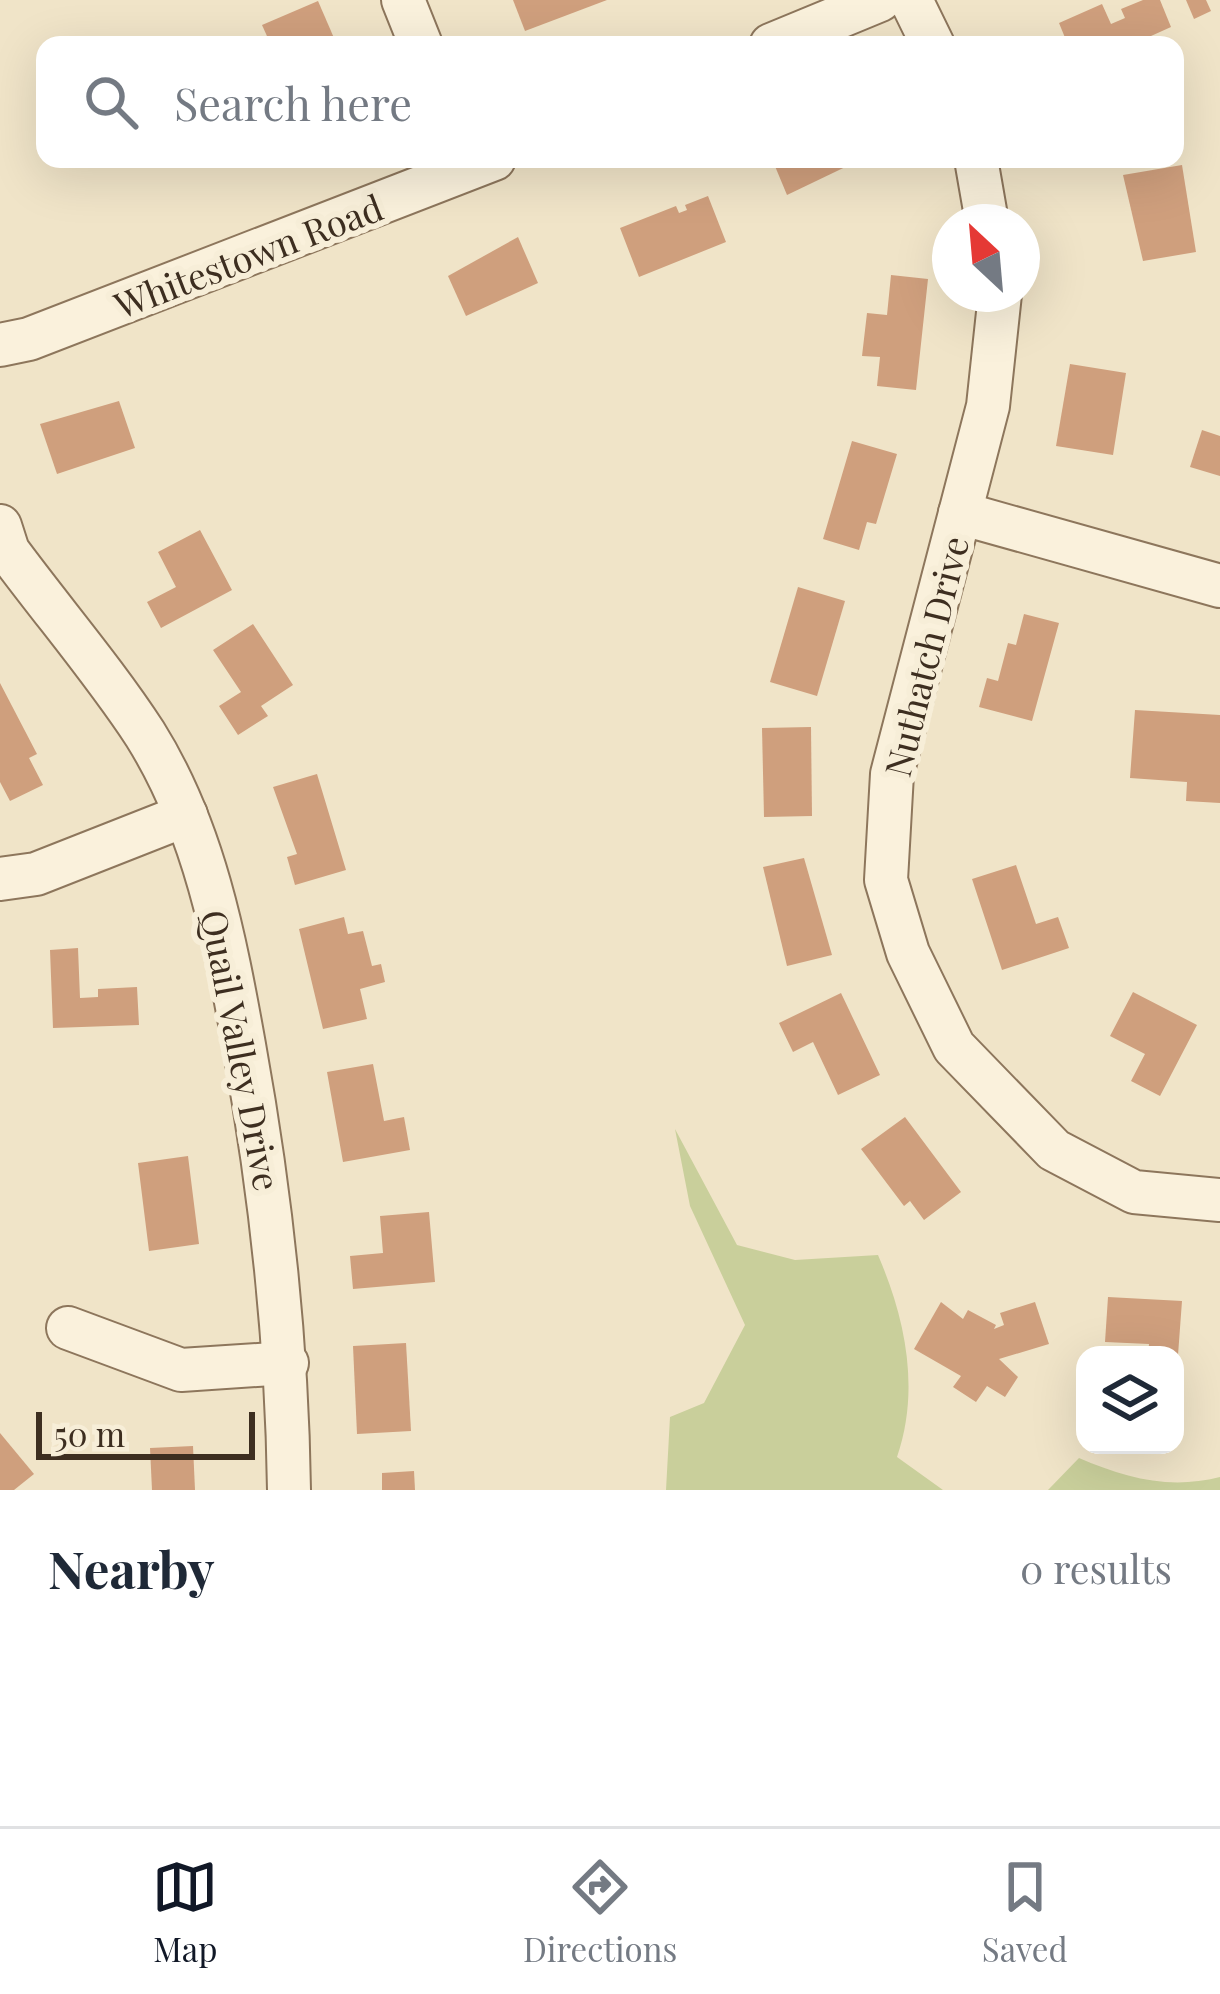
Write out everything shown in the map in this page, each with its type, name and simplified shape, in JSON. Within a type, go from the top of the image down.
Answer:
[{"type":"street","points":[[403,0],[417,36]]},
{"type":"street","points":[[793,36],[880,0]]},
{"type":"street","points":[[911,0],[929,36]]},
{"type":"street","name":"Whitestown Road","points":[[0,345],[28,339],[462,168]]},
{"type":"street","points":[[978,168],[984,204]]},
{"type":"street","name":"Nuthatch Drive","points":[[998,312],[988,406],[892,774],[886,880],[908,953],[954,1047],[1054,1150],[1134,1192],[1220,1200]]},
{"type":"street","points":[[960,513],[1220,586]]},
{"type":"street","name":"Quail Valley Drive","points":[[0,526],[8,551],[146,735],[186,815],[226,946],[271,1192],[287,1363],[290,1490]]},
{"type":"street","points":[[0,879],[36,874],[186,815]]},
{"type":"street","points":[[68,1328],[181,1370],[287,1363]]},
{"type":"green space","points":[[675,1129],[737,1245],[795,1260],[878,1255],[907,1355],[908,1406],[897,1457],[943,1490],[666,1490],[670,1417],[704,1403],[745,1325],[690,1206]]},
{"type":"green space","points":[[1079,1458],[1148,1480],[1220,1477],[1220,1490],[1048,1490]]},
{"type":"building","points":[[513,0],[607,0],[525,31]]},
{"type":"building","points":[[1143,0],[1160,0],[1171,27],[1151,36],[1064,36],[1059,23],[1102,4],[1111,24],[1125,18],[1121,9]]},
{"type":"building","points":[[1186,0],[1206,0],[1211,11],[1194,19]]},
{"type":"building","points":[[318,1],[333,36],[267,36],[262,25]]},
{"type":"building","points":[[776,168],[843,168],[787,195]]},
{"type":"building","points":[[1182,168],[1196,252],[1143,261],[1123,175]]},
{"type":"building","points":[[708,196],[726,242],[639,277],[620,228],[676,206],[679,213],[687,210],[685,205]]},
{"type":"building","points":[[518,237],[538,283],[466,316],[448,276]]},
{"type":"building","points":[[891,275],[928,279],[916,390],[877,386],[880,357],[862,356],[867,313],[887,315]]},
{"type":"building","points":[[1070,364],[1126,373],[1113,455],[1056,446]]},
{"type":"building","points":[[119,401],[135,448],[57,474],[40,424]]},
{"type":"building","points":[[1202,430],[1220,436],[1220,476],[1190,467]]},
{"type":"building","points":[[852,441],[897,454],[876,524],[867,522],[859,550],[823,539]]},
{"type":"building","points":[[200,530],[232,590],[161,628],[147,602],[176,587],[158,552]]},
{"type":"building","points":[[798,587],[845,601],[817,696],[770,682]]},
{"type":"building","points":[[1024,614],[1059,623],[1032,721],[979,707],[987,678],[998,681],[1008,643],[1016,645]]},
{"type":"building","points":[[253,624],[293,685],[261,706],[268,716],[238,735],[219,706],[241,692],[213,650]]},
{"type":"building","points":[[0,683],[37,754],[29,758],[43,785],[10,801],[0,782]]},
{"type":"building","points":[[1135,710],[1220,715],[1220,803],[1186,801],[1187,782],[1130,778]]},
{"type":"building","points":[[811,727],[812,816],[764,817],[762,728]]},
{"type":"building","points":[[317,774],[346,870],[295,885],[287,857],[297,854],[273,787]]},
{"type":"building","points":[[804,858],[832,955],[787,966],[763,867]]},
{"type":"building","points":[[1016,865],[1036,924],[1058,917],[1069,948],[1002,970],[972,879]]},
{"type":"building","points":[[344,917],[348,934],[363,931],[372,966],[381,964],[385,982],[360,989],[367,1019],[323,1029],[299,929]]},
{"type":"building","points":[[78,948],[80,998],[98,997],[98,989],[137,987],[139,1025],[53,1028],[50,950]]},
{"type":"building","points":[[1133,992],[1197,1025],[1160,1096],[1131,1081],[1145,1054],[1110,1036]]},
{"type":"building","points":[[841,993],[880,1075],[838,1095],[813,1042],[793,1052],[779,1023]]},
{"type":"building","points":[[373,1064],[384,1121],[404,1117],[410,1150],[343,1162],[327,1072]]},
{"type":"building","points":[[905,1117],[961,1192],[924,1220],[910,1201],[904,1206],[861,1149]]},
{"type":"building","points":[[188,1156],[199,1244],[149,1251],[138,1163]]},
{"type":"building","points":[[429,1212],[435,1282],[353,1289],[350,1256],[383,1253],[380,1216]]},
{"type":"building","points":[[1108,1297],[1182,1301],[1179,1346],[1105,1342]]},
{"type":"building","points":[[941,1302],[963,1319],[968,1310],[996,1325],[994,1329],[1004,1325],[1000,1313],[1035,1302],[1049,1344],[999,1359],[1018,1377],[1005,1397],[987,1386],[976,1402],[953,1387],[961,1376],[914,1349]]},
{"type":"building","points":[[406,1343],[411,1431],[357,1434],[353,1346]]},
{"type":"building","points":[[0,1433],[34,1474],[14,1490],[0,1490]]},
{"type":"building","points":[[193,1446],[195,1490],[152,1490],[150,1448]]},
{"type":"building","points":[[414,1471],[415,1490],[382,1490],[382,1473]]}]
